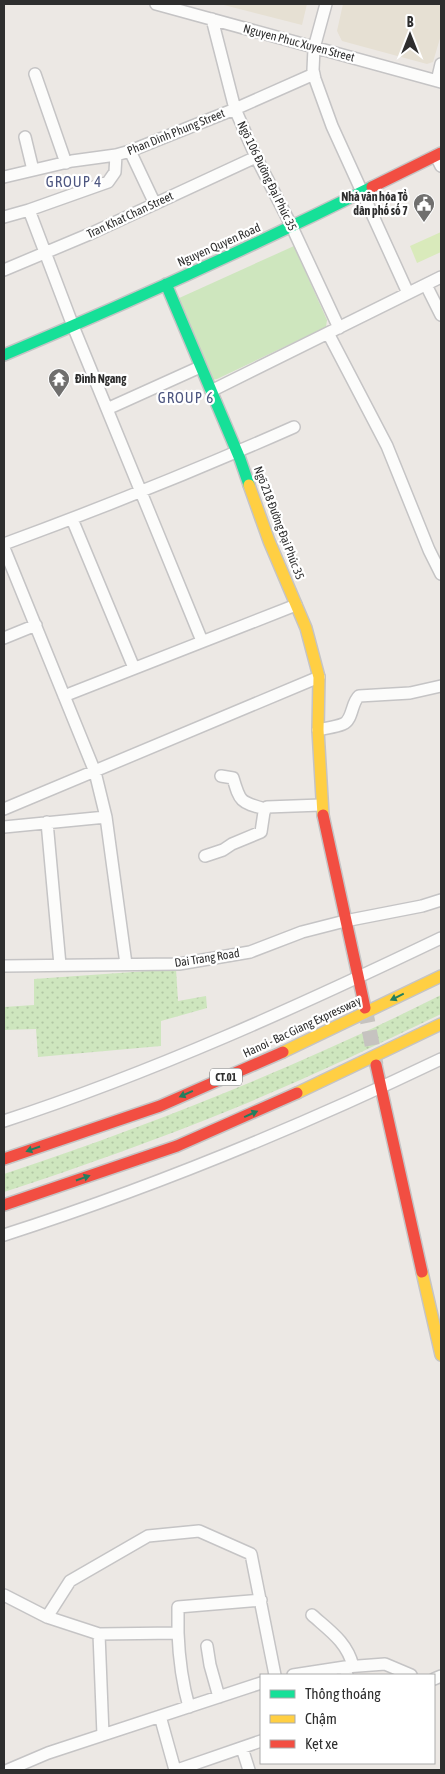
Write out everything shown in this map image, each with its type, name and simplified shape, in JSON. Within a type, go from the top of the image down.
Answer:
[{"type":"main road","name":"Nguyen Quyen Road","points":[[4,355],[166,284],[440,158]]},
{"type":"main road","name":"Ngõ 218 Đường Đại Phúc 35","points":[[166,284],[306,628],[319,677],[318,730],[323,820],[365,1008]]},
{"type":"main road","name":"Hanoi - Bac Giang Expressway","points":[[4,1159],[160,1106],[280,1053],[441,976]]},
{"type":"main road","points":[[4,1205],[177,1146],[300,1092],[441,1024]]},
{"type":"main road","points":[[376,1065],[441,1355]]},
{"type":"street","name":"Nguyen Phuc Xuyen Street","points":[[156,4],[439,81]]},
{"type":"street","points":[[326,4],[314,48],[314,74],[332,126],[408,293]]},
{"type":"street","name":"Ngõ 106 Đường Đại Phúc 35","points":[[212,19],[235,109],[256,157],[292,227],[334,330],[387,446],[429,550],[441,574]]},
{"type":"street","points":[[439,81],[441,64]]},
{"type":"street","points":[[35,74],[66,163]]},
{"type":"street","name":"Phan Dinh Phung Street","points":[[4,177],[66,163],[116,156],[235,109],[314,74]]},
{"type":"street","points":[[25,137],[33,170]]},
{"type":"street","points":[[130,151],[155,204]]},
{"type":"street","points":[[4,217],[108,182],[115,172],[116,156]]},
{"type":"street","name":"Tran Khat Chan Street","points":[[4,270],[155,204],[256,157]]},
{"type":"street","points":[[29,210],[73,326],[202,641]]},
{"type":"street","points":[[211,391],[441,277]]},
{"type":"street","points":[[426,284],[441,315]]},
{"type":"street","points":[[107,409],[200,367]]},
{"type":"street","points":[[126,964],[106,817],[95,772],[4,546],[294,428]]},
{"type":"street","points":[[72,519],[134,668]]},
{"type":"street","points":[[64,696],[296,605]]},
{"type":"street","points":[[4,638],[36,625]]},
{"type":"street","points":[[4,809],[319,677]]},
{"type":"street","points":[[318,730],[344,724],[348,720],[355,700],[360,696],[410,693],[441,686]]},
{"type":"street","points":[[221,776],[233,778],[238,797],[248,804],[264,809],[269,806],[321,805]]},
{"type":"street","points":[[205,856],[223,850],[232,844],[261,832],[264,809]]},
{"type":"street","points":[[4,827],[106,817]]},
{"type":"street","points":[[47,822],[60,964]]},
{"type":"street","name":"Dai Trang Road","points":[[4,966],[179,964],[250,952],[302,932],[345,921],[422,906],[441,900]]},
{"type":"street","points":[[4,1121],[164,1062],[358,978],[441,938]]},
{"type":"street","points":[[4,1235],[174,1176],[240,1150],[441,1060]]},
{"type":"street","points":[[47,1616],[70,1581],[148,1536],[199,1531],[251,1554],[275,1674]]},
{"type":"street","points":[[4,1595],[47,1616],[99,1634],[178,1633]]},
{"type":"street","points":[[189,1707],[180,1670],[178,1608],[261,1600]]},
{"type":"street","points":[[312,1614],[346,1647],[350,1654],[348,1669]]},
{"type":"street","points":[[99,1634],[103,1735]]},
{"type":"street","points":[[206,1646],[219,1697]]},
{"type":"street","points":[[302,1674],[385,1664],[408,1674]]},
{"type":"street","points":[[8,1770],[48,1753],[260,1683]]},
{"type":"street","points":[[160,1716],[176,1770],[260,1741]]},
{"type":"street","points":[[242,1748],[249,1770]]},
{"type":"shaded area","points":[[220,4],[307,4],[302,25]]},
{"type":"shaded area","points":[[343,4],[441,4],[441,35],[433,62],[427,64],[342,41],[337,31]]},
{"type":"green space","points":[[441,232],[441,252],[417,263],[410,246]]},
{"type":"green space","points":[[294,246],[327,320],[326,327],[212,380],[177,299]]},
{"type":"green space","points":[[176,969],[178,1001],[206,996],[207,1008],[161,1021],[161,1046],[38,1057],[36,1029],[4,1030],[4,1007],[34,1005],[34,979]]},
{"type":"green space","points":[[441,995],[441,1014],[313,1074],[178,1131],[4,1192],[4,1174],[116,1135],[280,1070]]},
{"type":"tunnel","points":[[365,1008],[376,1065]]},
{"type":"traffic: fast","points":[[4,355],[189,274],[372,187]]},
{"type":"traffic: fast","points":[[166,284],[240,459],[249,485]]},
{"type":"traffic: slow","points":[[249,485],[269,541],[306,628],[319,677],[318,730],[323,815]]},
{"type":"traffic: slow","points":[[283,1052],[441,976]]},
{"type":"traffic: slow","points":[[297,1093],[441,1024]]},
{"type":"traffic: slow","points":[[422,1272],[441,1355]]},
{"type":"traffic: jam","points":[[372,187],[441,153]]},
{"type":"traffic: jam","points":[[323,815],[365,1008]]},
{"type":"traffic: jam","points":[[4,1159],[160,1106],[283,1052]]},
{"type":"traffic: jam","points":[[376,1065],[422,1272]]},
{"type":"traffic: jam","points":[[4,1205],[177,1146],[297,1093]]},
{"type":"place","name":"Nhà văn hóa Tổ dân phố số 7","points":[[424,223]]},
{"type":"place","name":"Đình Ngang","points":[[59,398]]},
{"type":"district","name":"GROUP 4","points":[[74,182]]},
{"type":"district","name":"GROUP 6","points":[[186,398]]}]
